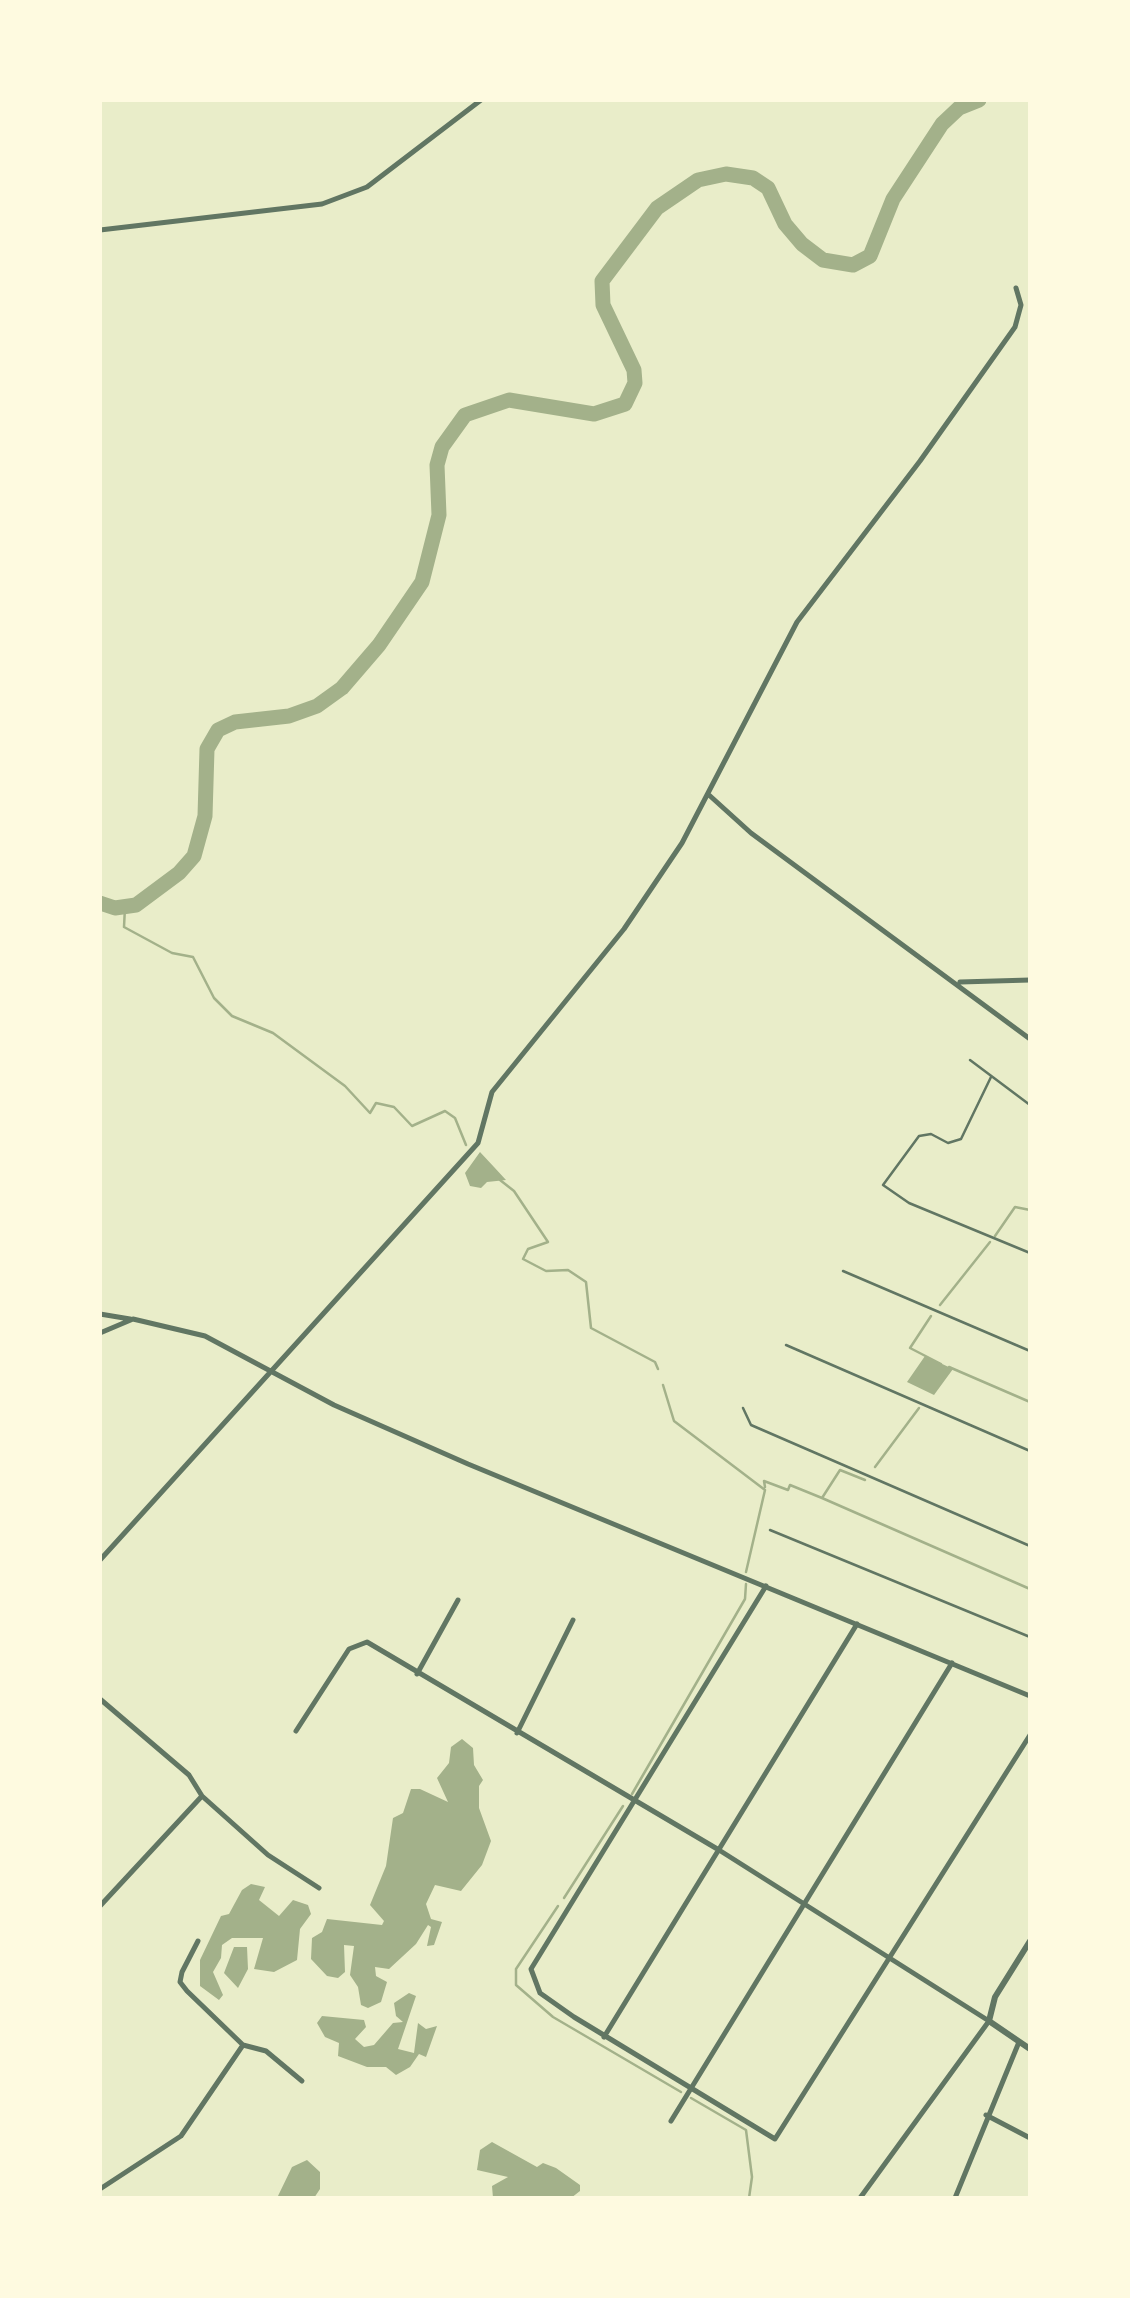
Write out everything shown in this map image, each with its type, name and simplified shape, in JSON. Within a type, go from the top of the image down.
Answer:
[{"type":"street","points":[[100,230],[322,204],[366,187],[481,100]]},
{"type":"street","points":[[100,1560],[471,1151],[482,1134],[492,1092],[624,928],[709,794],[796,622],[920,461],[1016,327],[1020,305],[1016,288]]},
{"type":"street","points":[[709,794],[751,833],[1030,1039]]},
{"type":"street","points":[[956,982],[1030,980]]},
{"type":"street","points":[[100,1314],[205,1336],[334,1404],[451,1456],[1030,1696]]},
{"type":"street","points":[[100,1333],[133,1319]]},
{"type":"street","points":[[766,1586],[636,1803],[533,1961],[532,1976],[540,1993],[604,2037],[775,2139],[1030,1735]]},
{"type":"street","points":[[417,1674],[458,1600]]},
{"type":"street","points":[[516,1733],[573,1620]]},
{"type":"street","points":[[604,2037],[856,1624]]},
{"type":"street","points":[[296,1731],[323,1684],[356,1643],[372,1644],[516,1733],[719,1850],[1030,2049]]},
{"type":"street","points":[[671,2121],[952,1663]]},
{"type":"street","points":[[100,1699],[190,1775],[202,1796],[268,1856],[319,1888]]},
{"type":"street","points":[[100,1906],[202,1796]]},
{"type":"street","points":[[198,1941],[180,1982],[243,2045],[266,2050],[302,2080]]},
{"type":"street","points":[[860,2198],[989,2021],[995,1997],[1030,1941]]},
{"type":"street","points":[[955,2198],[1019,2042]]},
{"type":"street","points":[[100,2189],[189,2128],[243,2045]]},
{"type":"street","points":[[986,2115],[1030,2138]]},
{"type":"lane","points":[[970,1060],[1030,1105]]},
{"type":"lane","points":[[991,1076],[961,1139],[948,1142],[931,1134],[919,1136],[883,1181],[886,1190],[910,1203],[1030,1253]]},
{"type":"lane","points":[[843,1271],[1030,1351]]},
{"type":"lane","points":[[786,1345],[1030,1452]]},
{"type":"lane","points":[[743,1408],[751,1426],[1030,1546]]},
{"type":"lane","points":[[770,1530],[1030,1637]]},
{"type":"shaded area","points":[[480,1152],[506,1180],[487,1182],[481,1188],[470,1186],[465,1173]]},
{"type":"shaded area","points":[[925,1356],[953,1369],[934,1395],[907,1382]]},
{"type":"shaded area","points":[[462,1739],[473,1748],[474,1765],[483,1780],[479,1786],[479,1808],[491,1841],[482,1865],[461,1891],[435,1885],[426,1904],[431,1919],[442,1922],[434,1945],[427,1946],[431,1927],[428,1925],[416,1944],[389,1969],[375,1967],[376,1976],[387,1982],[381,2002],[368,2008],[361,2005],[358,1987],[350,1975],[354,1946],[344,1945],[345,1972],[338,1978],[327,1976],[311,1959],[312,1938],[322,1932],[327,1919],[382,1925],[384,1921],[370,1905],[386,1866],[393,1818],[403,1813],[411,1789],[448,1802],[437,1778],[449,1763],[451,1747]]},
{"type":"shaded area","points":[[251,1884],[265,1887],[259,1900],[279,1916],[293,1900],[308,1905],[311,1914],[300,1929],[297,1960],[274,1972],[254,1969],[263,1938],[232,1938],[222,1945],[221,1958],[213,1972],[223,1995],[219,2000],[200,1986],[200,1960],[221,1916],[229,1914],[242,1890]]},
{"type":"shaded area","points":[[234,1947],[247,1947],[248,1969],[238,1988],[224,1973]]},
{"type":"shaded area","points":[[409,1993],[416,1996],[398,2049],[414,2053],[418,2023],[426,2029],[437,2026],[426,2057],[419,2054],[410,2067],[396,2075],[386,2067],[367,2067],[338,2056],[339,2043],[325,2037],[317,2023],[322,2016],[364,2020],[366,2027],[355,2039],[364,2047],[374,2045],[393,2023],[403,2022],[396,2016],[394,2003]]},
{"type":"shaded area","points":[[492,2142],[537,2167],[543,2163],[556,2168],[580,2185],[580,2191],[571,2198],[493,2198],[492,2186],[508,2177],[477,2170],[480,2150]]},
{"type":"shaded area","points":[[307,2160],[320,2172],[320,2189],[314,2198],[277,2198],[292,2167]]},
{"type":"waterway","points":[[100,903],[115,908],[136,905],[179,873],[194,856],[205,816],[207,749],[218,730],[235,722],[289,716],[317,706],[342,688],[379,645],[422,582],[439,515],[437,465],[442,447],[465,415],[509,400],[594,414],[625,404],[635,383],[634,370],[603,305],[602,281],[657,208],[698,180],[726,174],[753,178],[768,188],[785,224],[802,244],[823,260],[853,265],[870,256],[893,199],[942,124],[959,108],[979,100]]},
{"type":"waterway","points":[[125,907],[124,927],[172,953],[193,957],[214,998],[232,1016],[273,1033],[345,1086],[370,1113],[376,1103],[394,1107],[412,1126],[445,1111],[455,1118],[466,1145]]},
{"type":"waterway","points":[[500,1180],[514,1191],[548,1242],[528,1249],[523,1259],[546,1271],[568,1270],[586,1282],[591,1328],[655,1362],[658,1369]]},
{"type":"waterway","points":[[995,1236],[1015,1207],[1030,1210]]},
{"type":"waterway","points":[[940,1305],[990,1242]]},
{"type":"waterway","points":[[931,1316],[910,1348],[941,1364]]},
{"type":"waterway","points":[[949,1367],[1030,1402]]},
{"type":"waterway","points":[[663,1385],[674,1421],[765,1490],[746,1572]]},
{"type":"waterway","points":[[875,1467],[919,1408]]},
{"type":"waterway","points":[[765,1487],[764,1481],[788,1490],[790,1485],[822,1498],[840,1470],[865,1480]]},
{"type":"waterway","points":[[822,1498],[1030,1589]]},
{"type":"waterway","points":[[632,1794],[745,1599],[746,1584]]},
{"type":"waterway","points":[[564,1898],[623,1806]]},
{"type":"waterway","points":[[558,1906],[516,1969],[516,1985],[553,2017],[681,2092]]},
{"type":"waterway","points":[[691,2098],[746,2130],[752,2177],[749,2198]]}]
